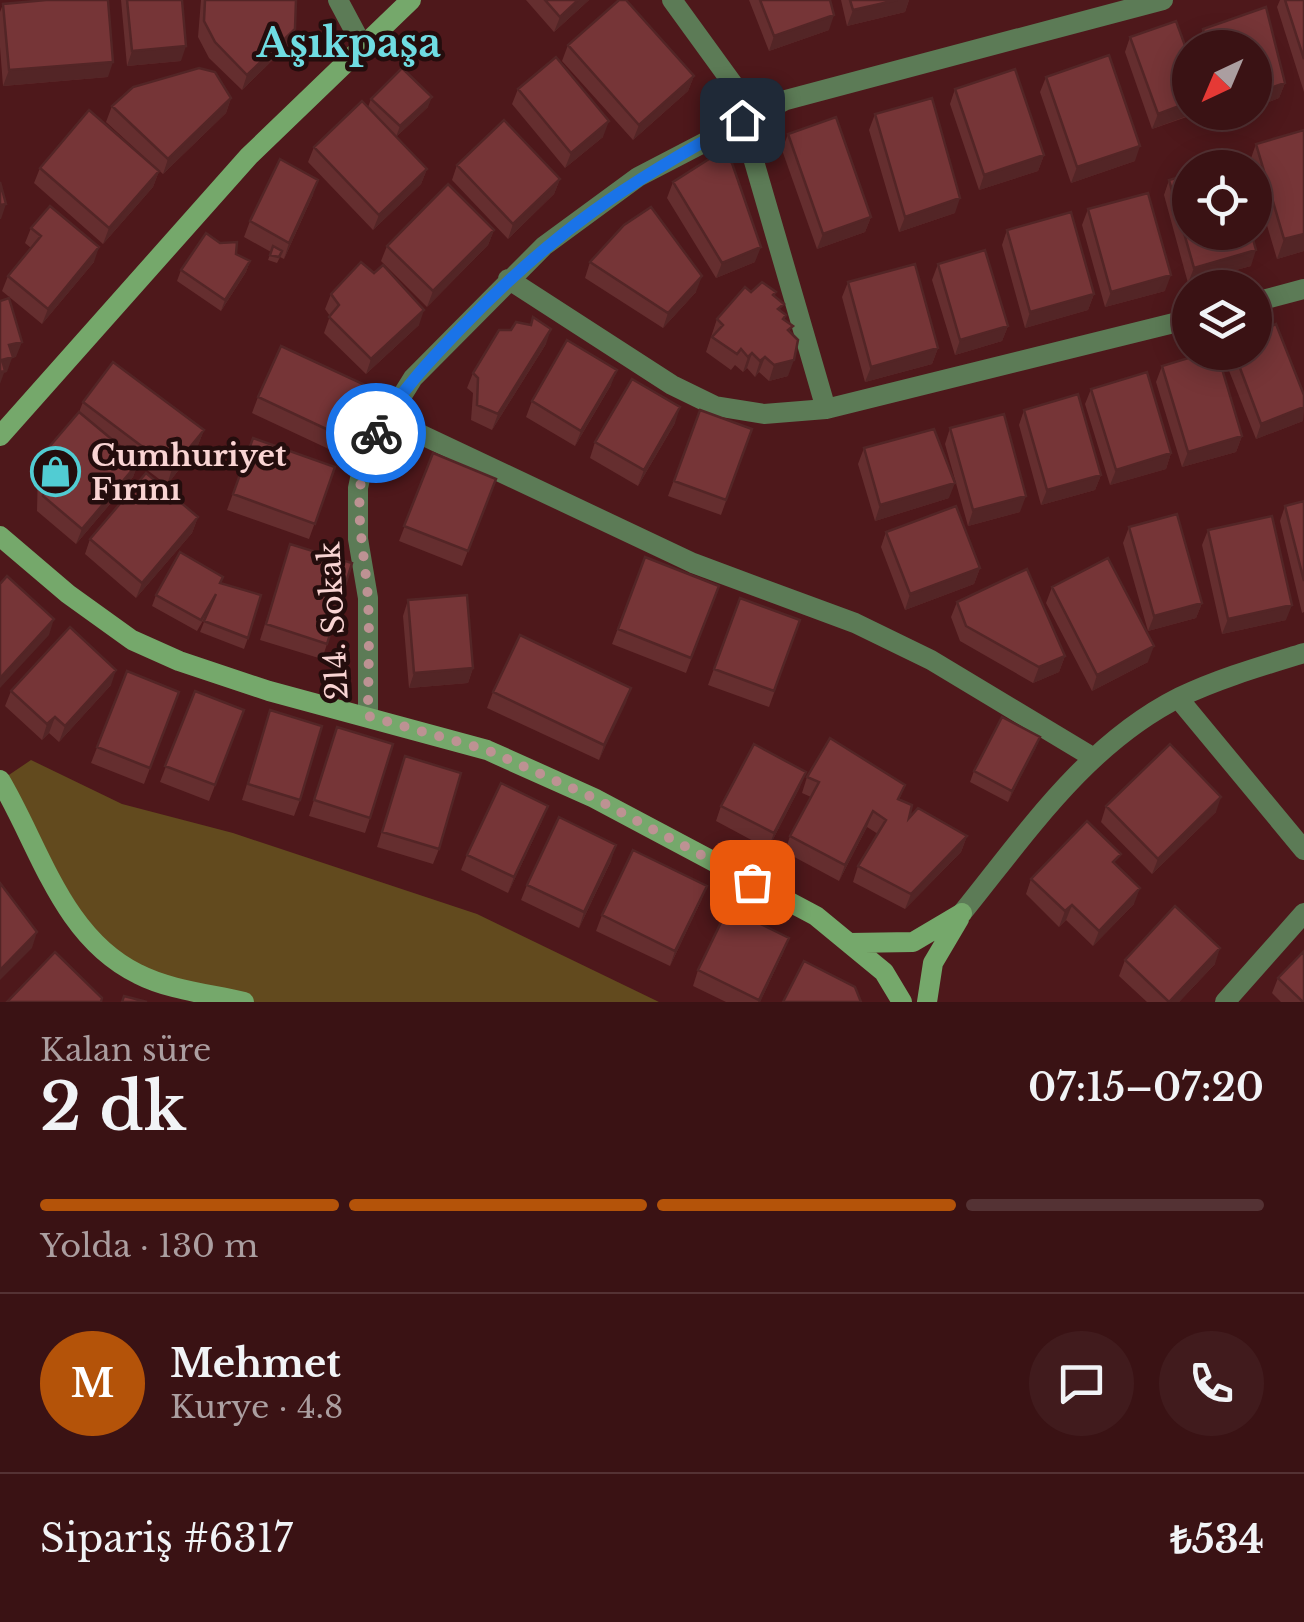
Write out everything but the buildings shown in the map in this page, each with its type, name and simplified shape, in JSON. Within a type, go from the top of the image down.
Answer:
[{"type":"street","points":[[338,0],[362,45]]},
{"type":"street","points":[[0,436],[249,156],[410,0]]},
{"type":"street","points":[[672,0],[748,117],[826,409]]},
{"type":"street","name":"214. Sokak","points":[[368,716],[368,598],[358,538],[358,488],[365,455],[413,378],[544,246],[638,177],[786,100],[1163,0]]},
{"type":"street","points":[[508,279],[672,384],[715,406],[764,414],[826,409],[1172,323]]},
{"type":"street","points":[[1272,298],[1304,290]]},
{"type":"street","points":[[386,418],[693,563],[854,623],[931,660],[1094,758]]},
{"type":"street","points":[[0,536],[68,594],[132,640],[269,691],[487,750],[594,798],[816,916],[884,972],[902,1002]]},
{"type":"street","points":[[926,1002],[934,963],[962,913],[1056,796],[1094,758],[1178,698],[1234,674],[1304,654]]},
{"type":"street","points":[[1178,698],[1304,850]]},
{"type":"street","points":[[0,780],[26,824],[52,888],[106,952],[138,974],[244,1002]]},
{"type":"street","points":[[849,943],[913,942],[962,913]]},
{"type":"street","points":[[1225,1002],[1304,913]]},
{"type":"shaded area","points":[[31,760],[122,804],[233,833],[477,914],[659,1002],[244,1002],[182,987],[106,952],[0,781]]},
{"type":"way so far","points":[[376,433],[365,455],[358,488],[358,538],[368,598],[368,716],[487,750],[594,798],[752,882]]},
{"type":"place","name":"Cumhuriyet Fırını","points":[[56,472]]},
{"type":"district","name":"Aşıkpaşa","points":[[349,43]]},
{"type":"route","points":[[376,433],[413,378],[544,246],[638,177],[742,120]]}]
